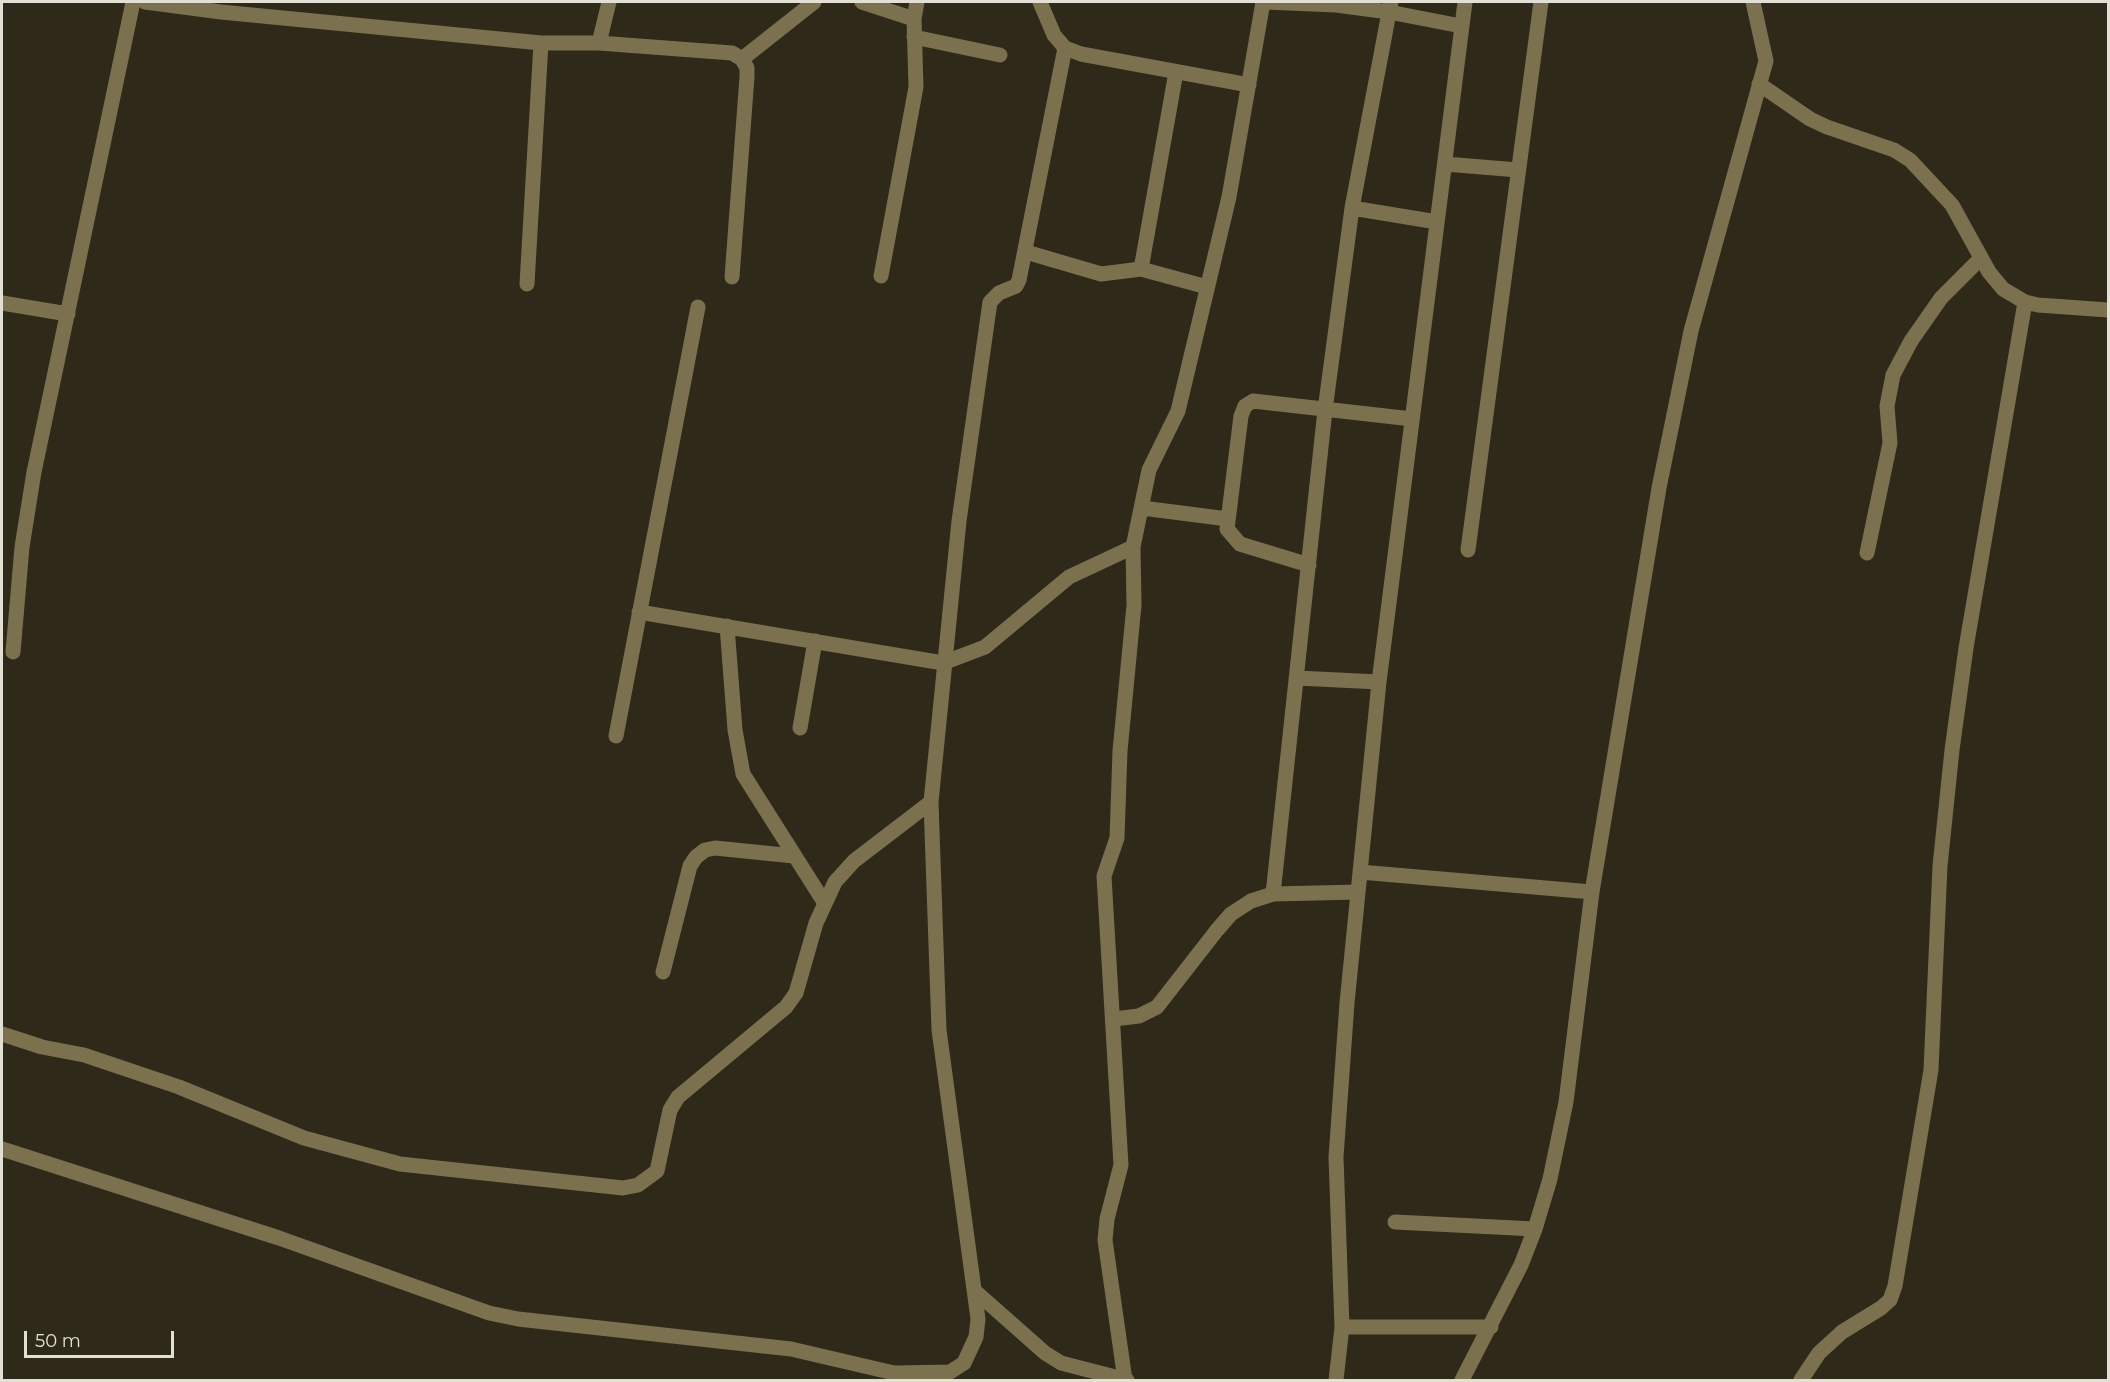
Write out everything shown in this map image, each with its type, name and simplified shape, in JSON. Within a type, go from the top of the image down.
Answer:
[{"type":"street","points":[[13,652],[27,512],[133,2]]},
{"type":"street","points":[[145,2],[221,12],[541,43],[600,43],[732,53],[742,59],[747,68],[732,277]]},
{"type":"street","points":[[600,43],[609,2]]},
{"type":"street","points":[[742,59],[814,2]]},
{"type":"street","points":[[862,2],[914,19]]},
{"type":"street","points":[[881,276],[916,87],[914,19],[917,2]]},
{"type":"street","points":[[1040,2],[1046,21],[1065,48],[1080,54],[1249,85]]},
{"type":"street","points":[[976,1292],[1045,1353],[1060,1363],[1126,1380],[1106,1240],[1107,1219],[1120,1165],[1114,1018],[1104,876],[1117,838],[1121,730],[1134,605],[1133,547],[1153,459],[1178,411],[1229,196],[1263,2],[1337,3],[1390,7],[1461,26]]},
{"type":"street","points":[[1336,1380],[1342,1327],[1336,1157],[1347,1003],[1379,682],[1465,2]]},
{"type":"street","points":[[1468,550],[1541,2]]},
{"type":"street","points":[[1462,1380],[1521,1265],[1550,1179],[1566,1102],[1592,892],[1659,488],[1691,331],[1766,61],[1758,4]]},
{"type":"street","points":[[1273,894],[1325,410],[1352,208],[1390,7]]},
{"type":"street","points":[[914,37],[1000,56]]},
{"type":"street","points":[[527,284],[541,43]]},
{"type":"street","points":[[2,1149],[279,1238],[489,1313],[518,1319],[791,1350],[894,1373],[950,1372],[958,1369],[970,1356],[976,1337],[976,1292],[939,1030],[931,802],[943,663],[990,302],[999,293],[1016,286],[1026,252],[1065,48]]},
{"type":"street","points":[[1141,269],[1176,72]]},
{"type":"street","points":[[1759,84],[1827,128],[1894,150],[1910,160],[1952,205],[1981,258],[2003,289],[2025,302],[2080,309],[2109,309]]},
{"type":"street","points":[[1444,164],[1518,170]]},
{"type":"street","points":[[1352,208],[1437,222]]},
{"type":"street","points":[[1026,252],[1101,274],[1141,269],[1207,287]]},
{"type":"street","points":[[1867,553],[1890,443],[1887,406],[1893,375],[1911,341],[1941,298],[1981,258]]},
{"type":"street","points":[[1801,1380],[1825,1347],[1842,1332],[1881,1308],[1890,1299],[1895,1286],[1931,1070],[1938,898],[1952,750],[1966,648],[2025,302]]},
{"type":"street","points":[[2,303],[68,314]]},
{"type":"street","points":[[616,736],[698,307]]},
{"type":"street","points":[[1309,565],[1240,544],[1227,530],[1241,416],[1245,406],[1253,401],[1413,419]]},
{"type":"street","points":[[1142,508],[1228,519]]},
{"type":"street","points":[[639,612],[943,663],[985,647],[1070,577],[1133,547]]},
{"type":"street","points":[[727,626],[735,730],[743,774],[824,902]]},
{"type":"street","points":[[800,728],[815,641]]},
{"type":"street","points":[[1297,678],[1379,682]]},
{"type":"street","points":[[2,1034],[42,1047],[84,1055],[179,1087],[304,1138],[400,1164],[623,1188],[638,1185],[657,1171],[670,1110],[678,1096],[786,1007],[796,993],[824,902],[836,882],[854,861],[931,802]]},
{"type":"street","points":[[663,972],[690,866],[696,857],[705,850],[715,848],[794,856]]},
{"type":"street","points":[[1360,872],[1592,892]]},
{"type":"street","points":[[1114,1018],[1139,1016],[1157,1006],[1231,914],[1251,901],[1273,894],[1358,892]]},
{"type":"street","points":[[1395,1222],[1535,1229]]},
{"type":"street","points":[[1342,1327],[1491,1327]]}]
